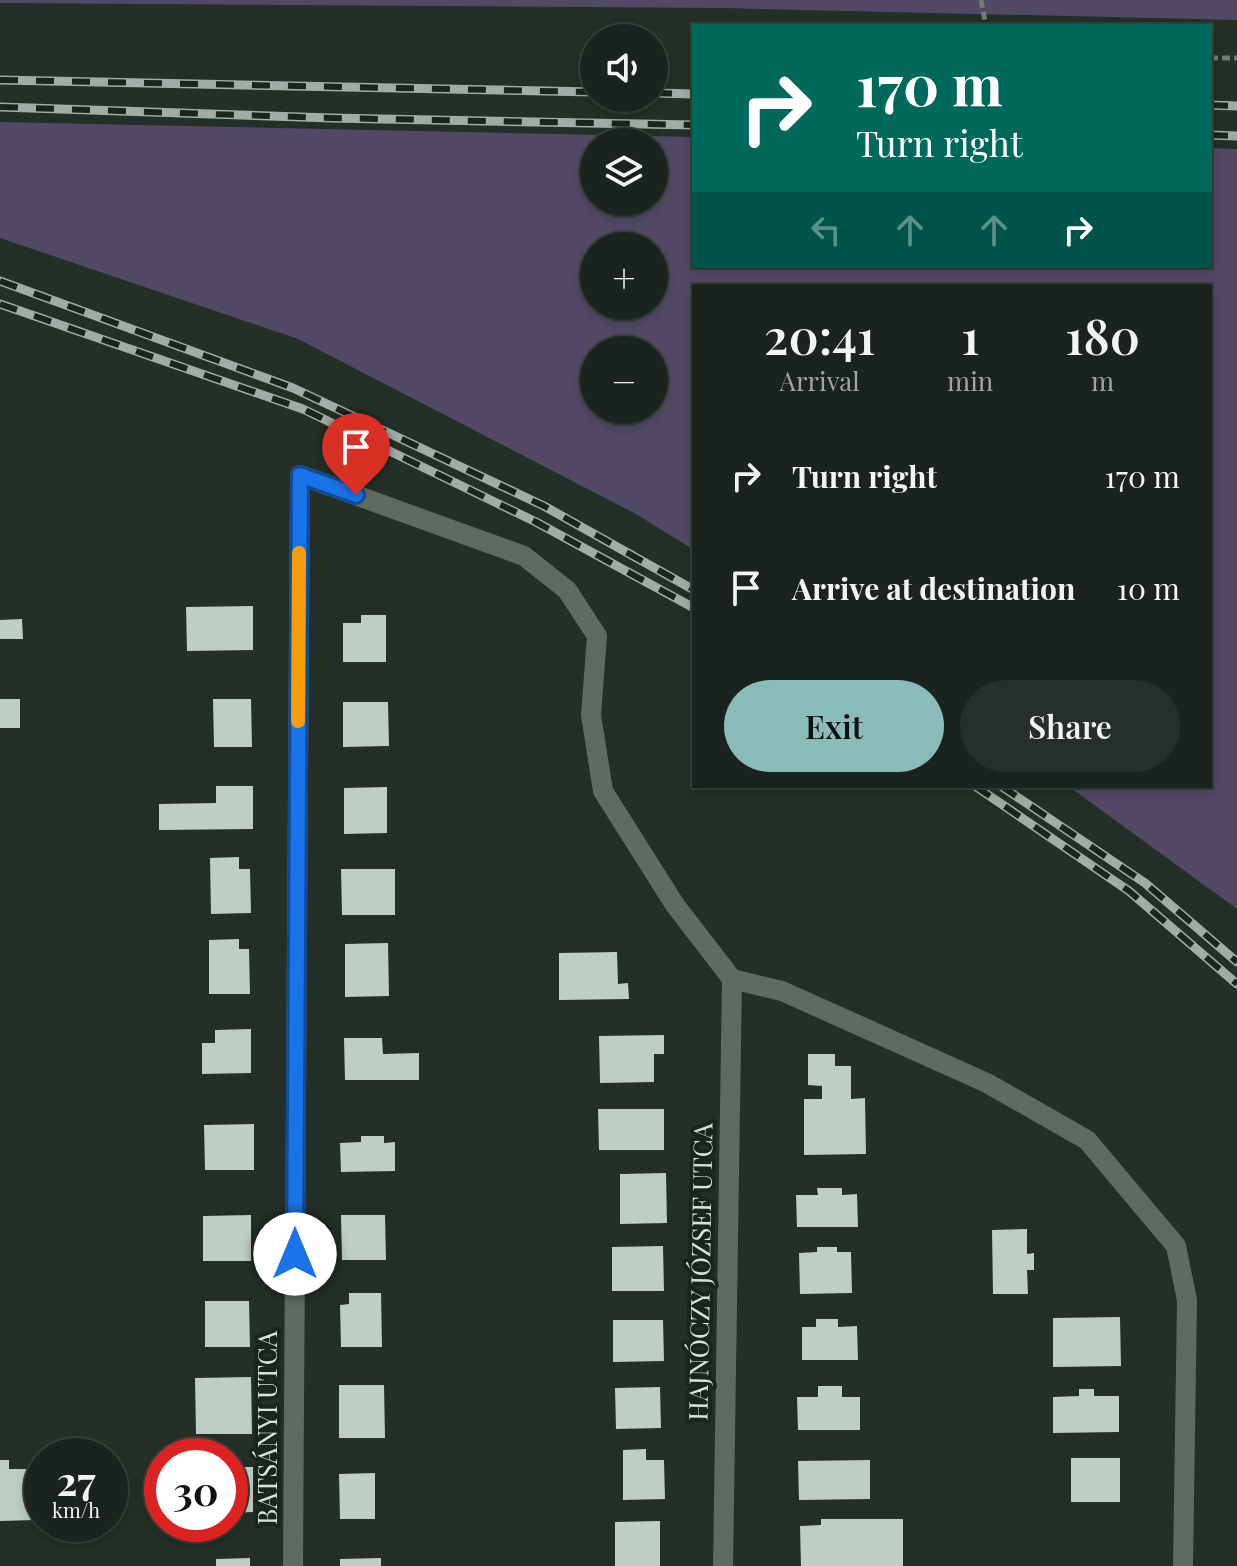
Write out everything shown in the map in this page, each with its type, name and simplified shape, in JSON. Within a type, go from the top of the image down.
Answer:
[{"type":"street","name":"BATSÁNYI UTCA","points":[[293,1566],[300,475],[524,556],[567,590],[597,636],[591,715],[603,791],[675,905],[732,979]]},
{"type":"street","points":[[732,979],[782,991],[973,1076],[1087,1140],[1176,1246],[1187,1300],[1183,1566]]},
{"type":"street","name":"HAJNÓCZY JÓZSEF UTCA","points":[[723,1566],[732,979]]},
{"type":"path","points":[[981,0],[986,24]]},
{"type":"path","points":[[1212,58],[1237,58]]},
{"type":"shaded area","points":[[0,0],[1237,0],[1237,20],[724,8],[0,3]]},
{"type":"shaded area","points":[[0,122],[580,135],[580,216],[668,216],[668,136],[692,137],[692,268],[1212,268],[1212,148],[1237,149],[1237,909],[1071,788],[1212,788],[1212,284],[692,284],[692,549],[636,514],[298,339],[0,238]]},
{"type":"building","points":[[253,606],[253,650],[187,651],[186,607]]},
{"type":"building","points":[[361,615],[386,615],[386,662],[343,662],[343,623],[361,623]]},
{"type":"building","points":[[22,619],[23,639],[0,639],[0,620]]},
{"type":"building","points":[[0,699],[20,699],[20,728],[0,728]]},
{"type":"building","points":[[213,699],[251,699],[252,747],[214,747]]},
{"type":"building","points":[[343,702],[388,702],[389,746],[343,747]]},
{"type":"building","points":[[216,786],[253,786],[253,829],[159,830],[159,804],[216,803]]},
{"type":"building","points":[[387,787],[387,833],[344,834],[344,788]]},
{"type":"building","points":[[239,857],[239,869],[250,869],[251,913],[211,914],[210,858]]},
{"type":"building","points":[[341,869],[395,869],[395,915],[342,915]]},
{"type":"building","points":[[239,939],[239,949],[249,949],[250,994],[209,994],[209,940]]},
{"type":"building","points":[[388,943],[389,996],[345,997],[345,944]]},
{"type":"building","points":[[617,952],[618,984],[628,983],[629,999],[559,1000],[559,953]]},
{"type":"building","points":[[251,1029],[251,1073],[202,1074],[202,1043],[215,1043],[215,1030]]},
{"type":"building","points":[[664,1035],[664,1054],[654,1054],[654,1082],[600,1083],[599,1036]]},
{"type":"building","points":[[344,1038],[382,1038],[383,1054],[419,1053],[419,1080],[345,1080]]},
{"type":"building","points":[[808,1054],[835,1054],[835,1066],[851,1066],[851,1099],[865,1098],[866,1154],[804,1155],[804,1099],[822,1099],[822,1086],[808,1085]]},
{"type":"building","points":[[598,1109],[664,1109],[664,1150],[599,1150]]},
{"type":"building","points":[[254,1124],[254,1170],[205,1170],[204,1125]]},
{"type":"building","points":[[361,1136],[384,1136],[384,1143],[395,1142],[395,1171],[341,1172],[340,1143],[361,1142]]},
{"type":"building","points":[[666,1173],[667,1223],[620,1224],[620,1174]]},
{"type":"building","points":[[817,1188],[842,1188],[842,1195],[857,1194],[858,1227],[797,1227],[796,1195],[818,1195]]},
{"type":"building","points":[[251,1215],[251,1261],[203,1261],[203,1216]]},
{"type":"building","points":[[341,1215],[385,1215],[386,1260],[342,1260]]},
{"type":"building","points":[[1027,1229],[1027,1254],[1034,1253],[1034,1270],[1027,1270],[1028,1294],[993,1294],[992,1230]]},
{"type":"building","points":[[663,1246],[664,1291],[612,1291],[612,1247]]},
{"type":"building","points":[[817,1247],[837,1247],[837,1252],[851,1252],[852,1293],[800,1294],[799,1253],[817,1252]]},
{"type":"building","points":[[349,1293],[381,1293],[382,1347],[341,1347],[340,1305],[349,1304]]},
{"type":"building","points":[[205,1301],[249,1301],[250,1347],[205,1347]]},
{"type":"building","points":[[1120,1317],[1121,1366],[1053,1367],[1053,1318]]},
{"type":"building","points":[[816,1319],[838,1319],[838,1327],[857,1326],[858,1360],[802,1360],[802,1327],[816,1327]]},
{"type":"building","points":[[613,1320],[663,1320],[664,1361],[613,1362]]},
{"type":"building","points":[[251,1377],[252,1434],[196,1434],[195,1378]]},
{"type":"building","points":[[339,1385],[384,1385],[385,1438],[339,1438]]},
{"type":"building","points":[[818,1386],[842,1386],[842,1397],[860,1397],[860,1430],[798,1430],[797,1397],[818,1397]]},
{"type":"building","points":[[660,1387],[661,1428],[616,1429],[615,1388]]},
{"type":"building","points":[[1079,1389],[1094,1389],[1094,1396],[1119,1396],[1119,1432],[1053,1433],[1053,1397],[1079,1396]]},
{"type":"building","points":[[646,1449],[646,1460],[664,1460],[665,1499],[623,1500],[623,1450]]},
{"type":"building","points":[[1071,1458],[1120,1458],[1120,1502],[1071,1502]]},
{"type":"building","points":[[0,1460],[9,1460],[9,1469],[24,1469],[24,1520],[0,1521]]},
{"type":"building","points":[[870,1460],[870,1499],[799,1500],[798,1461]]},
{"type":"building","points":[[248,1467],[253,1467],[253,1512],[248,1512]]},
{"type":"building","points":[[375,1473],[375,1519],[340,1519],[339,1474]]},
{"type":"building","points":[[821,1519],[903,1519],[903,1566],[801,1566],[800,1526],[821,1525]]},
{"type":"building","points":[[660,1521],[660,1566],[615,1566],[615,1522]]},
{"type":"building","points":[[250,1558],[250,1566],[216,1566],[216,1559]]},
{"type":"building","points":[[381,1558],[381,1566],[340,1566],[340,1559]]},
{"type":"railway","points":[[0,80],[580,92]]},
{"type":"railway","points":[[668,93],[692,94]]},
{"type":"railway","points":[[1212,105],[1237,106]]},
{"type":"railway","points":[[0,107],[331,118],[692,125]]},
{"type":"railway","points":[[1212,135],[1237,136]]},
{"type":"railway","points":[[0,281],[293,388],[544,506],[692,589]]},
{"type":"railway","points":[[0,304],[303,409],[536,522],[692,607]]},
{"type":"railway","points":[[978,788],[1129,891],[1237,984]]},
{"type":"railway","points":[[1004,788],[1145,883],[1237,962]]},
{"type":"slow traffic","points":[[298,721],[299,553]]},
{"type":"route","points":[[295,1254],[300,475],[356,495]]}]
